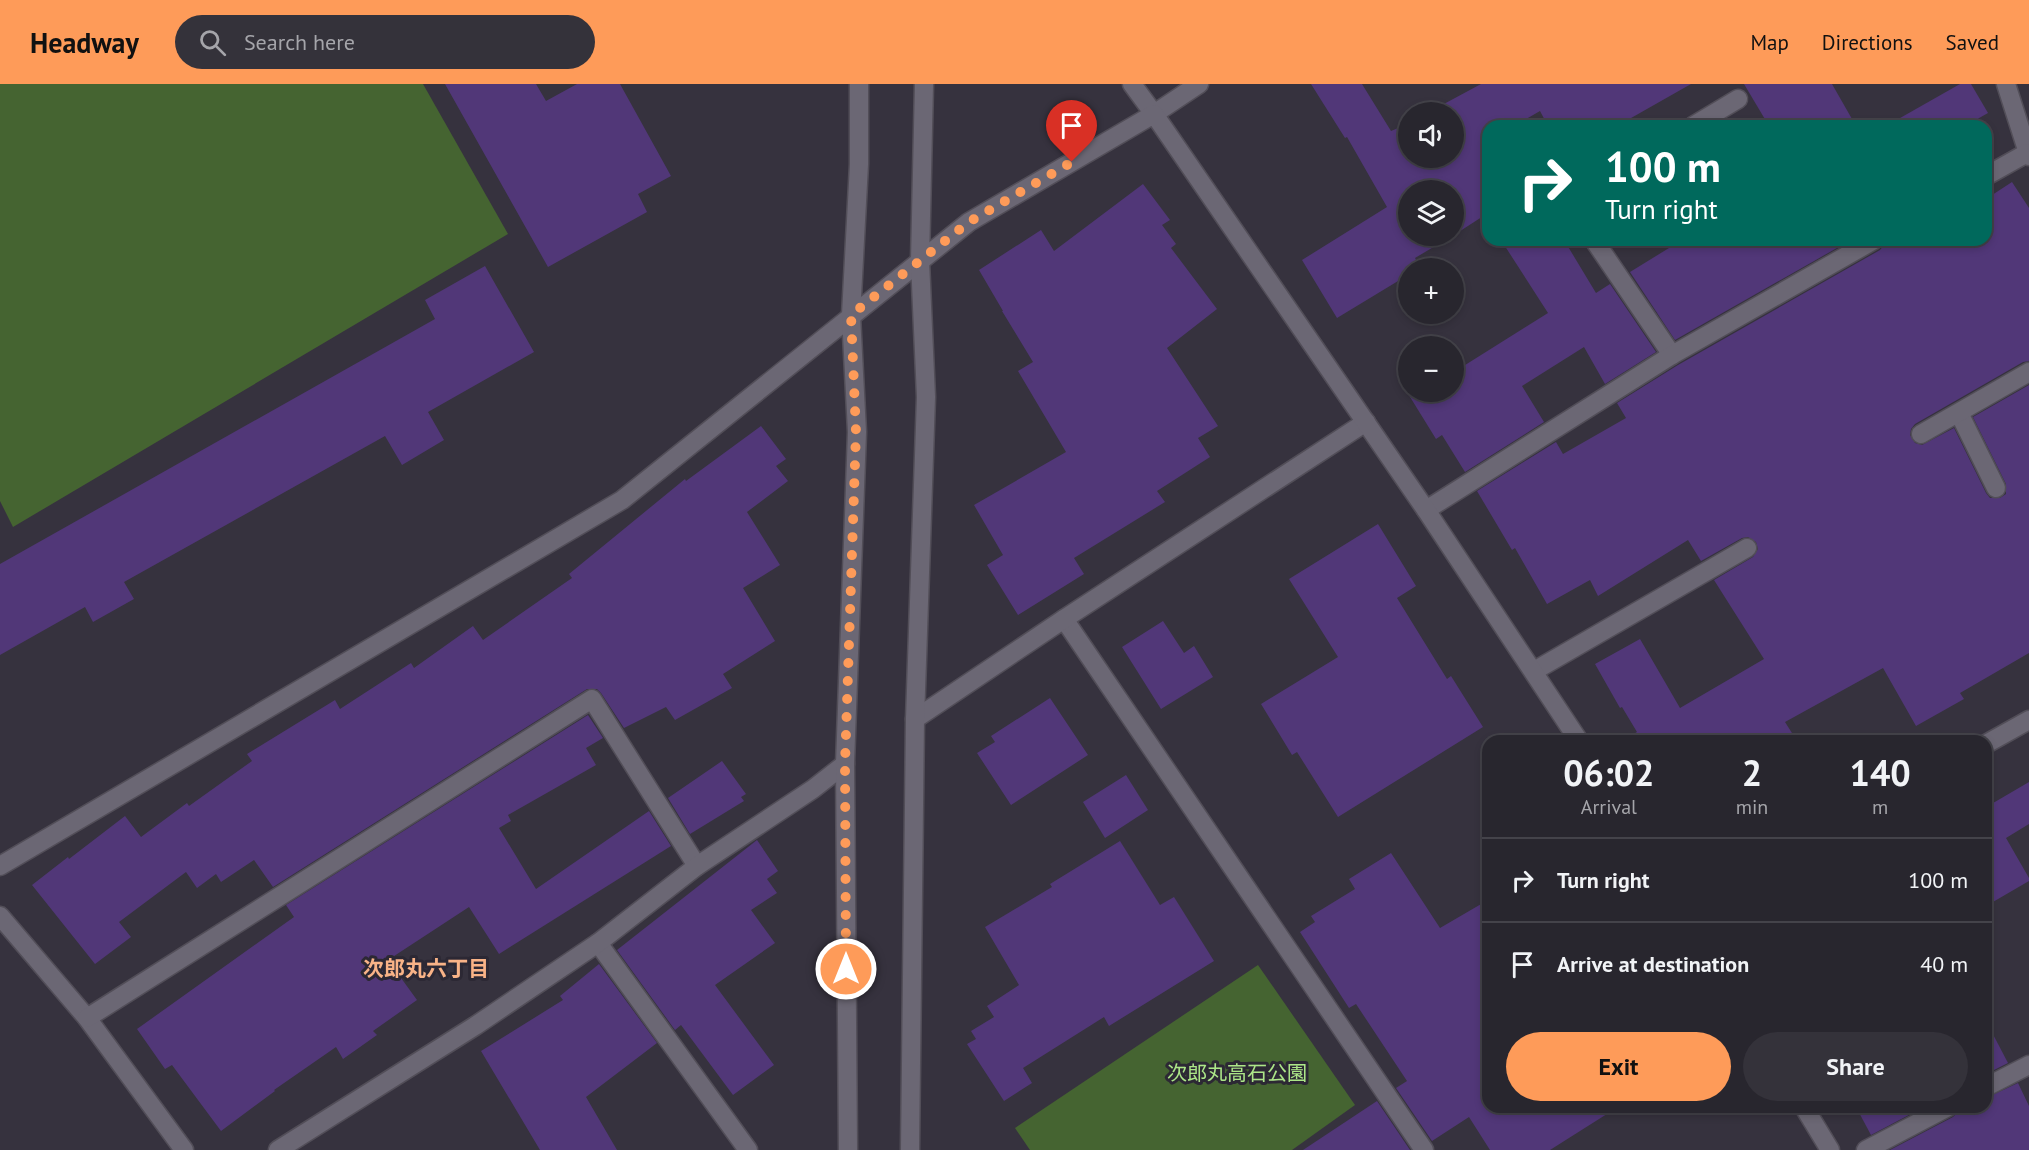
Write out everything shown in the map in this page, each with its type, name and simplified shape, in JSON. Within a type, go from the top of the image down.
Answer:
[{"type":"street","points":[[848,1150],[845,764],[856,432],[851,315],[859,164],[859,84]]},
{"type":"street","points":[[910,1150],[915,719],[926,397],[920,261],[924,84]]},
{"type":"street","points":[[1132,84],[1426,510],[1575,735]]},
{"type":"street","points":[[0,866],[621,500],[969,222],[1154,114],[1199,84]]},
{"type":"street","points":[[1992,173],[2028,154],[2006,84]]},
{"type":"street","points":[[1703,120],[1738,99]]},
{"type":"street","points":[[1598,246],[1672,355]]},
{"type":"street","points":[[1426,510],[1672,355],[1863,246]]},
{"type":"street","points":[[1921,434],[2029,372]]},
{"type":"street","points":[[1959,412],[1996,488]]},
{"type":"street","points":[[915,719],[1366,422]]},
{"type":"street","points":[[1534,671],[1747,548]]},
{"type":"street","points":[[1064,619],[1424,1150]]},
{"type":"street","points":[[87,1018],[592,699],[697,866]]},
{"type":"street","points":[[1992,741],[2029,720]]},
{"type":"street","points":[[278,1150],[476,1026],[598,943],[697,866],[813,789],[845,764]]},
{"type":"street","points":[[0,916],[87,1018],[184,1150]]},
{"type":"street","points":[[598,943],[748,1150]]},
{"type":"street","points":[[1992,1084],[2029,1065]]},
{"type":"street","points":[[1808,1113],[1830,1150]]},
{"type":"street","points":[[1866,1150],[1937,1113]]},
{"type":"green space","points":[[0,84],[423,84],[508,234],[13,527],[0,501]]},
{"type":"green space","name":"次郎丸高石公園","points":[[1258,965],[1355,1105],[1292,1150],[1030,1150],[1015,1128]]},
{"type":"building","points":[[445,84],[536,84],[546,101],[577,84],[620,84],[671,176],[638,194],[647,212],[548,267]]},
{"type":"building","points":[[1311,84],[1362,84],[1391,131],[1398,128],[1398,168],[1464,168],[1464,102],[1448,102],[1481,84],[1691,84],[1628,120],[1545,120],[1540,111],[1524,120],[1482,120],[1482,217],[1464,229],[1464,180],[1398,180],[1398,246],[1435,246],[1415,258],[1398,258],[1398,281],[1337,318],[1302,260],[1387,207],[1347,137],[1345,138]]},
{"type":"building","points":[[1744,84],[1832,84],[1853,120],[1765,120]]},
{"type":"building","points":[[1960,84],[1971,84],[1988,113],[1976,120],[1897,120]]},
{"type":"building","points":[[2012,182],[2029,208],[2029,361],[2023,362],[1915,424],[1910,435],[1915,443],[1922,445],[1954,428],[1986,493],[1990,498],[2000,498],[2006,494],[2006,484],[1973,417],[2029,385],[2029,653],[1960,693],[1964,699],[1916,726],[1883,668],[1785,722],[1793,735],[1632,735],[1637,732],[1622,707],[1620,708],[1595,664],[1640,639],[1680,708],[1764,659],[1714,580],[1753,557],[1758,549],[1756,542],[1748,537],[1742,538],[1701,561],[1688,540],[1598,596],[1590,580],[1547,604],[1515,548],[1512,550],[1477,491],[1556,442],[1563,454],[1626,418],[1617,403],[1678,365],[1880,250],[1883,246],[1992,246],[1992,195]]},
{"type":"building","points":[[1143,184],[1170,220],[1162,225],[1176,244],[1171,248],[1217,309],[1167,348],[1218,426],[1198,438],[1210,457],[1157,491],[1165,502],[1074,558],[1084,574],[1018,615],[987,565],[1003,555],[974,505],[1066,452],[1018,371],[1033,362],[979,270],[1041,230],[1054,251]]},
{"type":"building","points":[[1505,246],[1568,246],[1596,293],[1610,284],[1656,352],[1605,384],[1584,347],[1522,386],[1544,422],[1465,472],[1442,435],[1436,439],[1413,402],[1464,402],[1464,366],[1548,313]]},
{"type":"building","points":[[1672,246],[1840,246],[1675,340],[1630,272]]},
{"type":"building","points":[[485,266],[534,352],[428,412],[444,440],[402,465],[385,436],[124,582],[134,599],[93,622],[85,607],[0,655],[0,564],[435,319],[425,300]]},
{"type":"building","points":[[761,426],[786,459],[776,466],[788,481],[747,512],[780,565],[743,588],[775,641],[723,674],[732,688],[675,720],[666,707],[624,728],[601,693],[597,689],[587,689],[273,887],[254,860],[221,882],[216,874],[197,888],[186,872],[119,922],[131,937],[95,964],[32,885],[125,816],[141,837],[187,803],[189,806],[252,761],[247,754],[335,700],[340,709],[411,663],[414,668],[473,626],[483,640],[572,578],[569,574],[685,479],[686,481]]},
{"type":"building","points":[[1378,524],[1416,586],[1397,598],[1447,679],[1451,676],[1483,727],[1338,817],[1297,752],[1292,755],[1261,704],[1338,657],[1289,579]]},
{"type":"building","points":[[1163,621],[1184,653],[1194,646],[1213,677],[1161,709],[1122,647]]},
{"type":"building","points":[[1050,698],[1088,755],[1011,805],[977,753],[995,742],[991,736]]},
{"type":"building","points":[[588,715],[603,738],[586,748],[596,765],[508,815],[511,821],[499,828],[536,889],[649,811],[671,846],[499,954],[469,907],[388,960],[417,1000],[373,1031],[377,1035],[343,1059],[336,1047],[274,1090],[221,1131],[172,1065],[165,1069],[137,1029],[294,917],[286,905]]},
{"type":"building","points":[[722,761],[746,794],[741,797],[744,801],[690,834],[668,798]]},
{"type":"building","points":[[1126,775],[1148,810],[1105,838],[1083,802]]},
{"type":"building","points":[[2029,782],[2029,824],[2006,838],[2029,881],[1992,903],[1992,804]]},
{"type":"building","points":[[757,840],[778,871],[767,879],[777,893],[751,910],[775,943],[715,985],[774,1065],[733,1095],[681,1025],[675,1030],[617,950]]},
{"type":"building","points":[[1120,841],[1160,905],[1174,897],[1214,961],[1109,1026],[1104,1017],[1023,1068],[1032,1083],[1004,1101],[967,1044],[976,1039],[971,1031],[994,1017],[987,1006],[1019,985],[985,927],[1052,887],[1050,884]]},
{"type":"building","points":[[1391,853],[1440,928],[1482,904],[1482,1113],[1609,1113],[1550,1150],[1490,1150],[1469,1117],[1432,1141],[1396,1088],[1407,1081],[1356,1004],[1349,1008],[1300,932],[1315,922],[1311,916],[1355,889],[1349,879]]},
{"type":"building","points":[[599,964],[657,1043],[586,1097],[617,1150],[540,1150],[481,1051],[563,1000],[560,996]]},
{"type":"building","points":[[1992,1032],[2008,1063],[1992,1071]]},
{"type":"building","points":[[2018,1083],[2029,1106],[2029,1150],[1890,1150],[1957,1113],[1992,1113],[1992,1095]]},
{"type":"building","points":[[1377,1101],[1410,1150],[1303,1150]]},
{"type":"building","points":[[1859,1113],[1913,1113],[1871,1135]]},
{"type":"district","name":"次郎丸六丁目","points":[[426,968]]},
{"type":"route","points":[[846,969],[845,764],[856,432],[851,315],[969,222],[1072,162]]}]
